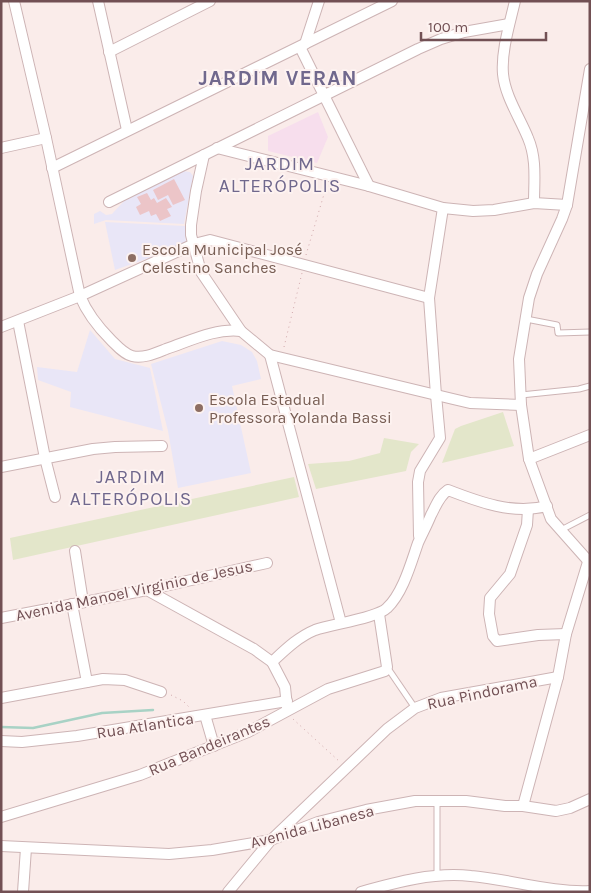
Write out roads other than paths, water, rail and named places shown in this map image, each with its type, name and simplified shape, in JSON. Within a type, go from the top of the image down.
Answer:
[{"type":"street","points":[[14,1],[80,296],[86,310],[95,322],[130,356],[144,356],[228,329],[241,331]]},
{"type":"street","points":[[98,1],[127,130]]},
{"type":"street","points":[[319,1],[302,46],[369,186]]},
{"type":"street","points":[[52,168],[392,1]]},
{"type":"street","points":[[515,1],[509,24],[503,76],[529,140],[534,158],[534,203]]},
{"type":"street","points":[[109,52],[203,3]]},
{"type":"street","points":[[109,202],[441,39],[464,32],[509,24]]},
{"type":"street","points":[[558,676],[566,634],[589,562],[552,519],[530,459],[521,400],[519,359],[529,298],[537,274],[567,205],[590,69]]},
{"type":"street","points":[[580,137],[590,127]]},
{"type":"street","points":[[1,148],[46,138]]},
{"type":"street","points":[[217,148],[369,186],[443,208],[473,211],[494,210],[534,203],[567,205]]},
{"type":"street","points":[[204,155],[192,217],[191,235],[201,272],[241,331],[270,355],[470,403],[521,400]]},
{"type":"street","points":[[418,544],[420,523],[418,482],[420,470],[440,438],[429,298],[443,208]]},
{"type":"street","points":[[1,326],[80,296],[194,244],[210,240],[429,298]]},
{"type":"street","points":[[18,321],[45,458],[55,497]]},
{"type":"street","points":[[270,355],[341,623]]},
{"type":"street","points":[[530,459],[590,435]]},
{"type":"street","points":[[1,467],[115,447],[162,446]]},
{"type":"street","points":[[272,662],[293,643],[304,636],[341,623],[379,614],[389,607],[405,579],[418,544],[440,498],[448,490],[489,505],[504,508],[528,509],[547,506]]},
{"type":"street","points":[[528,509],[527,525],[510,574],[490,598],[489,614],[493,636],[497,641],[538,635],[566,634]]},
{"type":"street","points":[[75,551],[83,602]]},
{"type":"street","name":"Avenida Manoel Virginio de Jesus","points":[[1,618],[147,590],[267,563]]},
{"type":"street","points":[[147,590],[254,649],[272,662],[285,687],[287,706]]},
{"type":"street","points":[[72,604],[87,682]]},
{"type":"street","points":[[379,614],[387,667]]},
{"type":"street","name":"Rua Bandeirantes","points":[[1,817],[140,775],[248,732],[287,706],[328,689],[385,671],[387,667]]},
{"type":"street","name":"Rua Pindorama","points":[[228,892],[271,840],[387,729],[415,708],[441,698],[558,676],[523,806]]},
{"type":"street","points":[[1,698],[103,679],[120,679],[161,692]]},
{"type":"street","name":"Rua Atlantica","points":[[1,741],[22,742],[68,737],[200,716],[287,706]]},
{"type":"street","points":[[200,716],[214,746]]},
{"type":"street","name":"Avenida Libanesa","points":[[1,846],[169,854],[212,850],[271,840],[318,822],[366,810],[415,801],[436,800],[523,806],[556,811],[570,808],[590,799]]},
{"type":"street","points":[[23,892],[26,848]]},
{"type":"street","points":[[361,892],[402,880],[437,876],[471,876],[581,892],[590,890]]},
{"type":"lane","points":[[525,319],[558,325],[558,333],[590,332]]},
{"type":"lane","points":[[521,400],[590,386]]},
{"type":"lane","points":[[561,530],[590,515]]},
{"type":"lane","points":[[387,667],[415,708]]},
{"type":"lane","points":[[436,800],[437,876]]},
{"type":"waterway","points":[[1,727],[33,728],[102,713],[153,710]]},
{"type":"place","name":"Escola Municipal José Celestino Sanches","points":[[132,258]]},
{"type":"place","name":"Escola Estadual Professora Yolanda Bassi","points":[[199,408]]},
{"type":"district","name":"JARDIM VERAN","points":[[278,78]]},
{"type":"district","name":"JARDIM ALTERÓPOLIS","points":[[280,174]]},
{"type":"district","name":"JARDIM ALTERÓPOLIS","points":[[131,487]]}]
